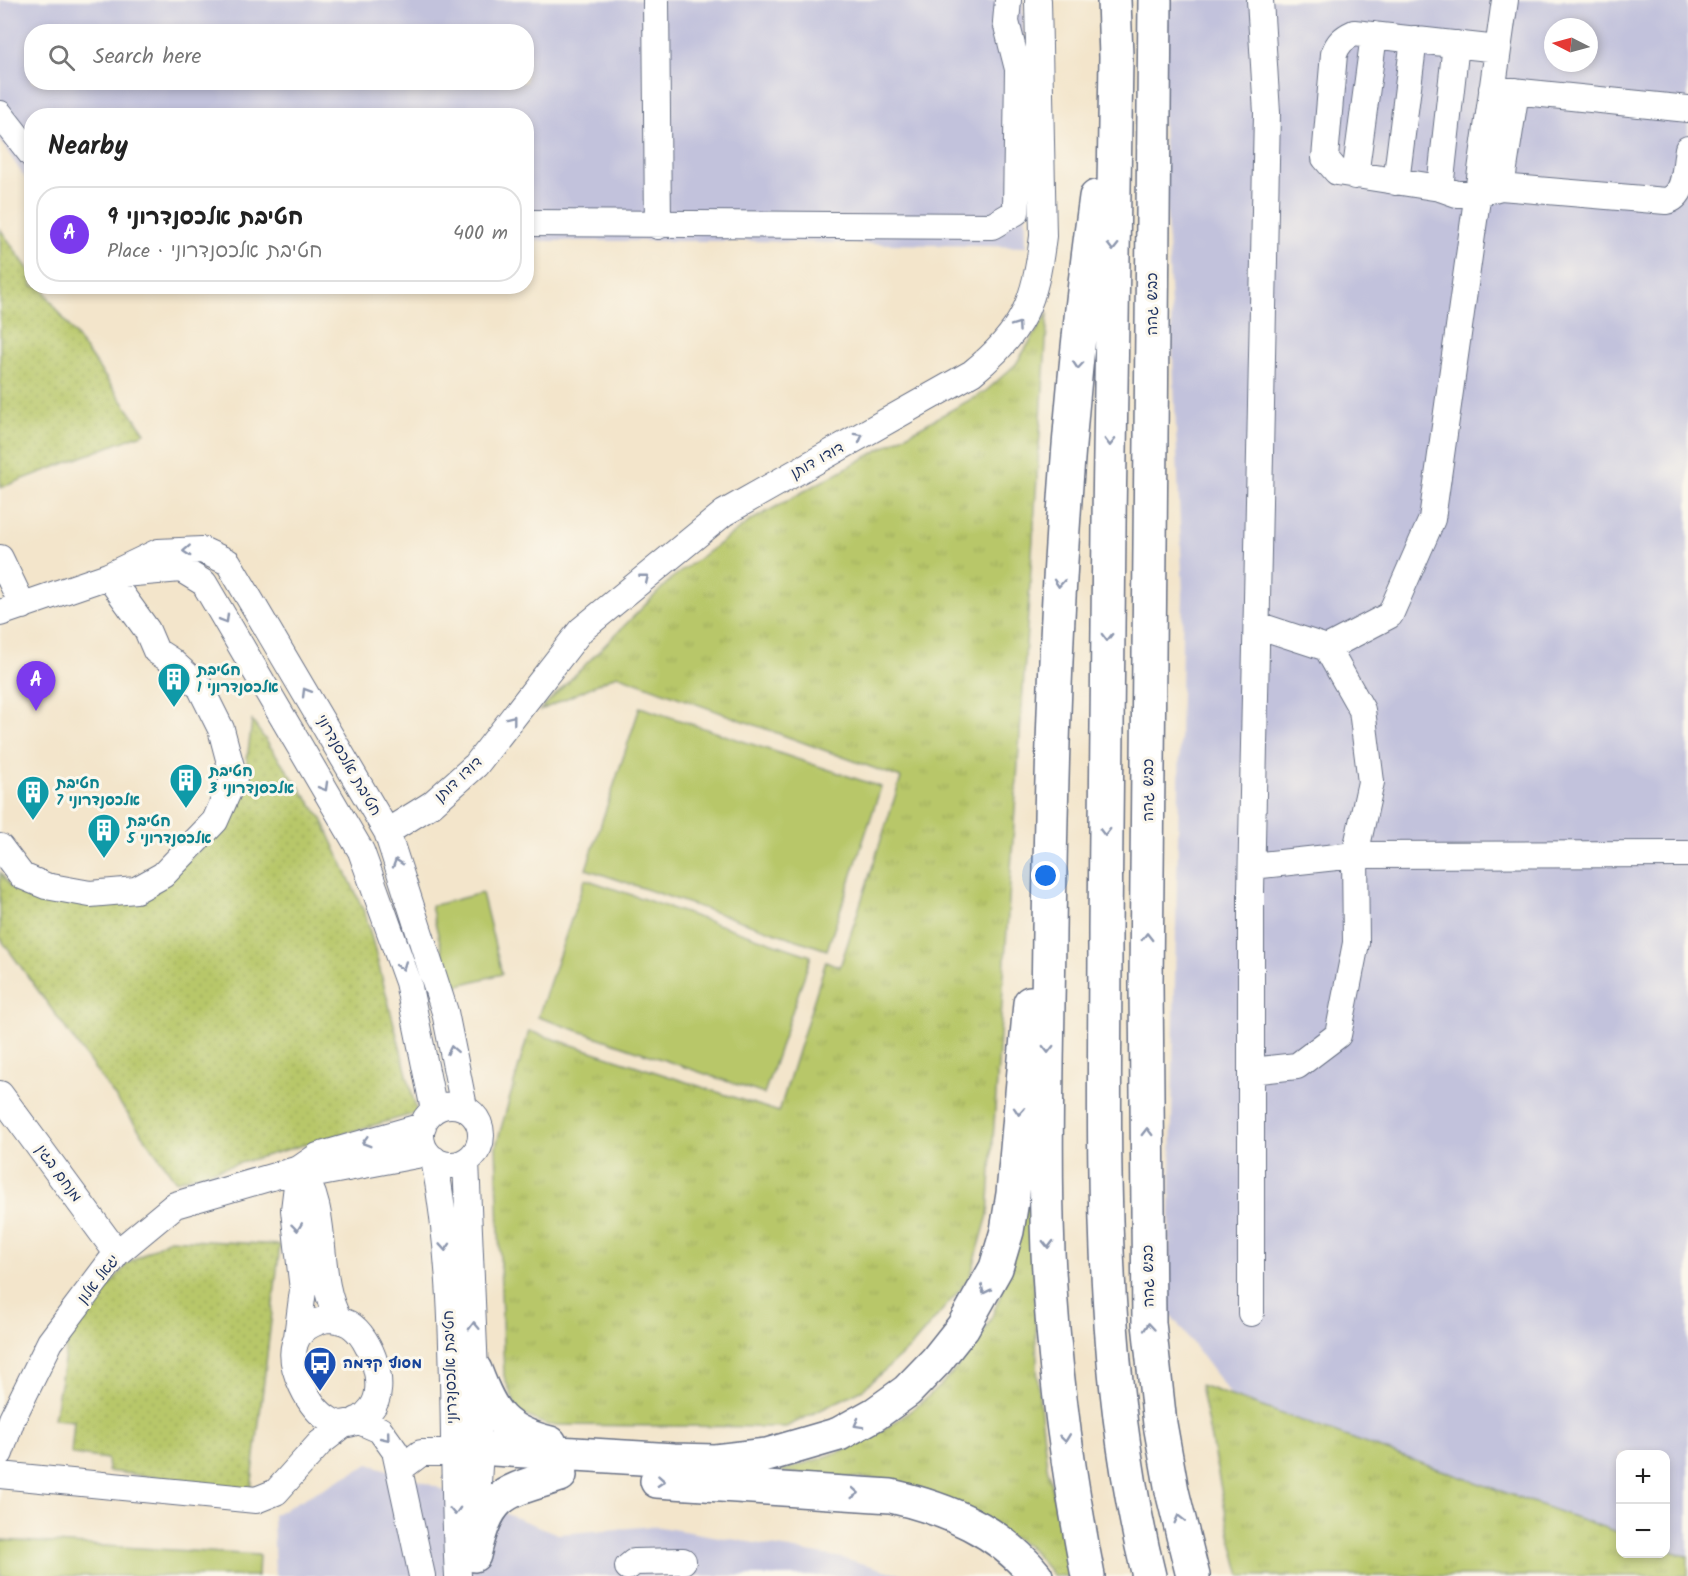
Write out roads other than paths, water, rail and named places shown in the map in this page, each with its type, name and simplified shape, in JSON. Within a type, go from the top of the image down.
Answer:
[{"type":"highway","points":[[1114,0],[1116,57],[1106,732],[1106,1115],[1109,1309],[1123,1449],[1136,1526],[1149,1576]]},
{"type":"highway","name":"כביש גהה","points":[[1155,0],[1146,983],[1149,1323],[1160,1424],[1172,1491],[1193,1576]]},
{"type":"highway","points":[[470,1456],[601,1455],[715,1461],[767,1455],[839,1434],[875,1414],[907,1391],[936,1361],[982,1297],[996,1268],[1013,1194],[1051,738],[1063,524],[1088,262],[1116,57]]},
{"type":"highway","points":[[1051,738],[1048,1251],[1061,1408],[1088,1576]]},
{"type":"highway","points":[[475,1370],[487,1401],[497,1417],[510,1429],[526,1437],[601,1455]]},
{"type":"highway","points":[[470,1456],[560,1474],[891,1496],[959,1516],[991,1535],[1024,1561],[1036,1576]]},
{"type":"highway","points":[[469,1569],[486,1513],[494,1503],[506,1494],[560,1474]]},
{"type":"street","points":[[656,0],[658,226]]},
{"type":"street","points":[[534,223],[658,226],[993,226],[1016,212],[1018,69],[1006,22],[1008,0]]},
{"type":"street","name":"דודו דותן","points":[[387,832],[432,804],[476,765],[581,630],[724,513],[972,373],[993,357],[1019,326],[1030,304],[1039,272],[1043,236],[1038,0]]},
{"type":"street","points":[[1251,1313],[1252,866],[1267,113],[1260,0]]},
{"type":"street","points":[[1327,648],[1390,615],[1432,519],[1490,190],[1504,90],[1498,49],[1505,0]]},
{"type":"street","points":[[1498,49],[1354,33],[1346,37],[1338,44],[1334,54],[1325,158],[1337,172],[1440,188],[1457,194],[1490,190],[1673,200],[1681,190],[1688,149]]},
{"type":"street","points":[[1355,176],[1374,35]]},
{"type":"street","points":[[1396,182],[1414,39]]},
{"type":"street","points":[[1440,188],[1456,44]]},
{"type":"street","points":[[1504,90],[1688,109]]},
{"type":"street","points":[[0,114],[24,145]]},
{"type":"street","name":"חטיבת אלכסנדרוני","points":[[11,609],[108,576],[158,552],[202,550],[228,562],[387,832],[445,1012],[464,1107]]},
{"type":"street","points":[[0,558],[11,609]]},
{"type":"street","name":"חטיבת אלכסנדרוני","points":[[108,576],[182,569],[204,583],[361,851],[408,982],[428,1118]]},
{"type":"street","points":[[0,847],[22,876],[46,886],[90,894],[136,890],[164,875],[215,821],[234,778],[222,729],[200,687],[170,660],[156,651],[147,630],[108,576]]},
{"type":"street","points":[[1251,1071],[1297,1066],[1338,1035],[1356,943],[1355,855],[1371,782],[1362,710],[1327,648],[1257,625]]},
{"type":"street","points":[[1252,866],[1355,855],[1688,854]]},
{"type":"street","name":"מנחם בגין","points":[[0,1094],[117,1253]]},
{"type":"street","points":[[454,1105],[464,1107],[479,1122],[481,1132],[476,1152],[466,1161],[452,1165],[431,1156],[423,1144],[428,1118],[454,1105]]},
{"type":"street","name":"יגאל אלון","points":[[0,1453],[12,1419],[50,1342],[117,1253],[175,1205],[299,1169],[318,1156],[428,1118]]},
{"type":"street","name":"חטיבת אלכסנדרוני","points":[[431,1156],[443,1222],[451,1335],[470,1456]]},
{"type":"street","name":"יגאל אלון","points":[[299,1169],[321,1173],[431,1156]]},
{"type":"street","name":"חטיבת אלכסנדרוני","points":[[466,1161],[475,1370],[470,1456],[469,1569]]},
{"type":"street","points":[[0,1475],[242,1500],[265,1497],[276,1492],[321,1443],[373,1407],[380,1384],[378,1372],[359,1333],[339,1320],[328,1296],[311,1191],[299,1169]]},
{"type":"street","points":[[299,1169],[294,1210],[303,1290],[292,1360],[309,1401],[323,1418],[351,1421],[380,1430],[387,1436],[401,1468],[422,1576]]},
{"type":"street","points":[[297,1337],[315,1322],[339,1320]]},
{"type":"street","points":[[287,1481],[305,1442],[310,1415],[309,1401]]},
{"type":"street","points":[[401,1468],[421,1453],[470,1456]]},
{"type":"street","points":[[628,1567],[634,1562],[682,1562]]},
{"type":"place","name":"חטיבת אלכסנדרוני 1","points":[[174,708]]},
{"type":"place","name":"חטיבת אלכסנדרוני 9","points":[[36,711]]},
{"type":"place","name":"חטיבת אלכסנדרוני 3","points":[[186,809]]},
{"type":"place","name":"חטיבת אלכסנדרוני 7","points":[[33,821]]},
{"type":"place","name":"חטיבת אלכסנדרוני 5","points":[[104,859]]},
{"type":"place","name":"מסוף קדמה","points":[[320,1392]]}]
